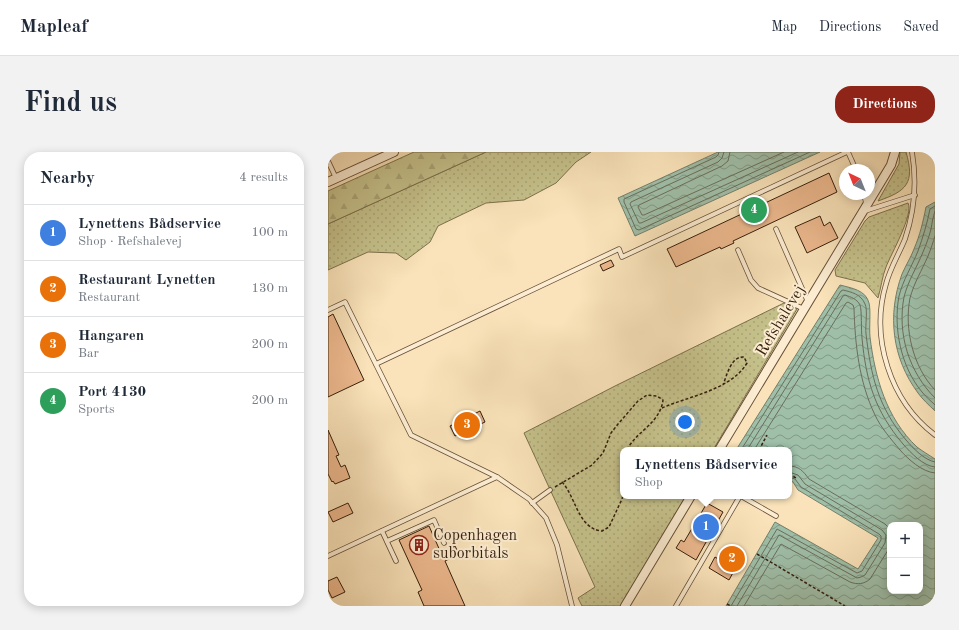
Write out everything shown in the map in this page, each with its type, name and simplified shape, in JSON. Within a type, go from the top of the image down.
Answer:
[{"type":"street","points":[[328,182],[394,152]]},
{"type":"street","name":"Refshalevej","points":[[721,447],[891,165],[895,152]]},
{"type":"street","points":[[625,606],[689,499]]},
{"type":"lane","points":[[376,364],[619,250],[622,258],[847,152],[853,164]]},
{"type":"lane","points":[[912,152],[915,168],[915,195],[912,215],[904,240],[886,283],[882,298],[880,324],[885,357],[892,380],[902,399],[915,417],[935,435]]},
{"type":"lane","points":[[328,161],[336,178]]},
{"type":"lane","points":[[864,200],[865,209],[915,195]]},
{"type":"lane","points":[[776,229],[806,306]]},
{"type":"lane","points":[[738,250],[752,280],[758,288],[806,306]]},
{"type":"lane","points":[[328,310],[345,302],[411,435],[497,476],[529,499],[546,518],[558,545],[572,606]]},
{"type":"lane","points":[[328,556],[497,476]]},
{"type":"lane","points":[[532,503],[550,490]]},
{"type":"lane","points":[[676,606],[738,499]]},
{"type":"lane","points":[[745,499],[776,516]]},
{"type":"lane","points":[[387,541],[434,520],[444,543]]},
{"type":"lane","points":[[382,531],[396,561]]},
{"type":"path","points":[[629,447],[649,426],[662,408],[676,401],[708,392],[723,385],[733,379],[747,363],[744,358],[740,357],[735,360],[723,385]]},
{"type":"path","points":[[550,490],[592,465],[603,453],[611,433],[638,401],[648,395],[657,396],[663,400],[662,408]]},
{"type":"path","points":[[761,447],[767,435]]},
{"type":"path","points":[[792,476],[796,478]]},
{"type":"path","points":[[562,482],[567,487],[580,514],[596,531],[602,531],[609,527],[621,499]]},
{"type":"path","points":[[757,554],[845,606]]},
{"type":"path","points":[[727,604],[731,606]]},
{"type":"green space","points":[[414,152],[486,152],[328,224],[328,191]]},
{"type":"green space","points":[[486,152],[591,152],[576,162],[556,183],[524,200],[486,203],[438,226],[430,242],[406,260],[396,253],[368,252],[328,270],[328,224]]},
{"type":"green space","points":[[900,152],[906,152],[910,171],[909,178],[902,189],[878,201],[899,164]]},
{"type":"green space","points":[[908,203],[908,216],[883,275],[878,298],[865,283],[836,276],[835,270],[865,221],[869,217]]},
{"type":"green space","points":[[784,303],[797,309],[715,447],[620,447],[620,499],[684,499],[620,606],[582,606],[578,598],[595,587],[524,433],[615,386]]},
{"type":"water","points":[[718,152],[820,152],[635,236],[618,198]]},
{"type":"water","points":[[935,202],[935,411],[918,393],[909,380],[902,365],[895,336],[894,320],[897,289],[902,274],[918,239],[926,207]]},
{"type":"water","points":[[840,285],[861,292],[865,295],[869,303],[870,310],[870,337],[872,352],[884,396],[897,423],[906,436],[917,447],[935,459],[935,606],[726,606],[775,522],[858,569],[878,538],[798,490],[792,482],[792,447],[738,447]]},
{"type":"building","points":[[829,173],[837,192],[733,241],[734,243],[721,249],[720,247],[676,267],[667,249]]},
{"type":"building","points":[[820,216],[824,226],[830,222],[838,238],[807,253],[795,227]]},
{"type":"building","points":[[611,260],[614,266],[603,271],[600,265]]},
{"type":"building","points":[[333,314],[364,380],[328,397],[328,317]]},
{"type":"building","points":[[480,411],[485,422],[455,436],[450,426]]},
{"type":"building","points":[[328,430],[339,455],[336,456],[341,467],[345,465],[350,478],[335,484],[333,481],[332,482],[328,474]]},
{"type":"building","points":[[348,503],[353,513],[333,522],[328,512]]},
{"type":"building","points":[[707,503],[723,512],[696,560],[676,548],[681,540],[684,542]]},
{"type":"building","points":[[429,526],[441,553],[455,546],[459,554],[445,561],[465,606],[424,606],[418,592],[422,590],[399,540]]},
{"type":"building","points":[[736,546],[738,555],[731,566],[735,569],[729,580],[709,568],[715,557],[720,560],[727,549]]},
{"type":"building","points":[[337,577],[345,592],[332,598],[328,590],[328,581]]},
{"type":"place","name":"Port 4130","points":[[754,210]]},
{"type":"place","name":"Hangaren","points":[[467,425]]},
{"type":"place","name":"Lynettens Bådservice","points":[[706,527]]},
{"type":"place","name":"Copenhagen suborbitals","points":[[419,545]]},
{"type":"place","name":"Restaurant Lynetten","points":[[732,559]]}]
